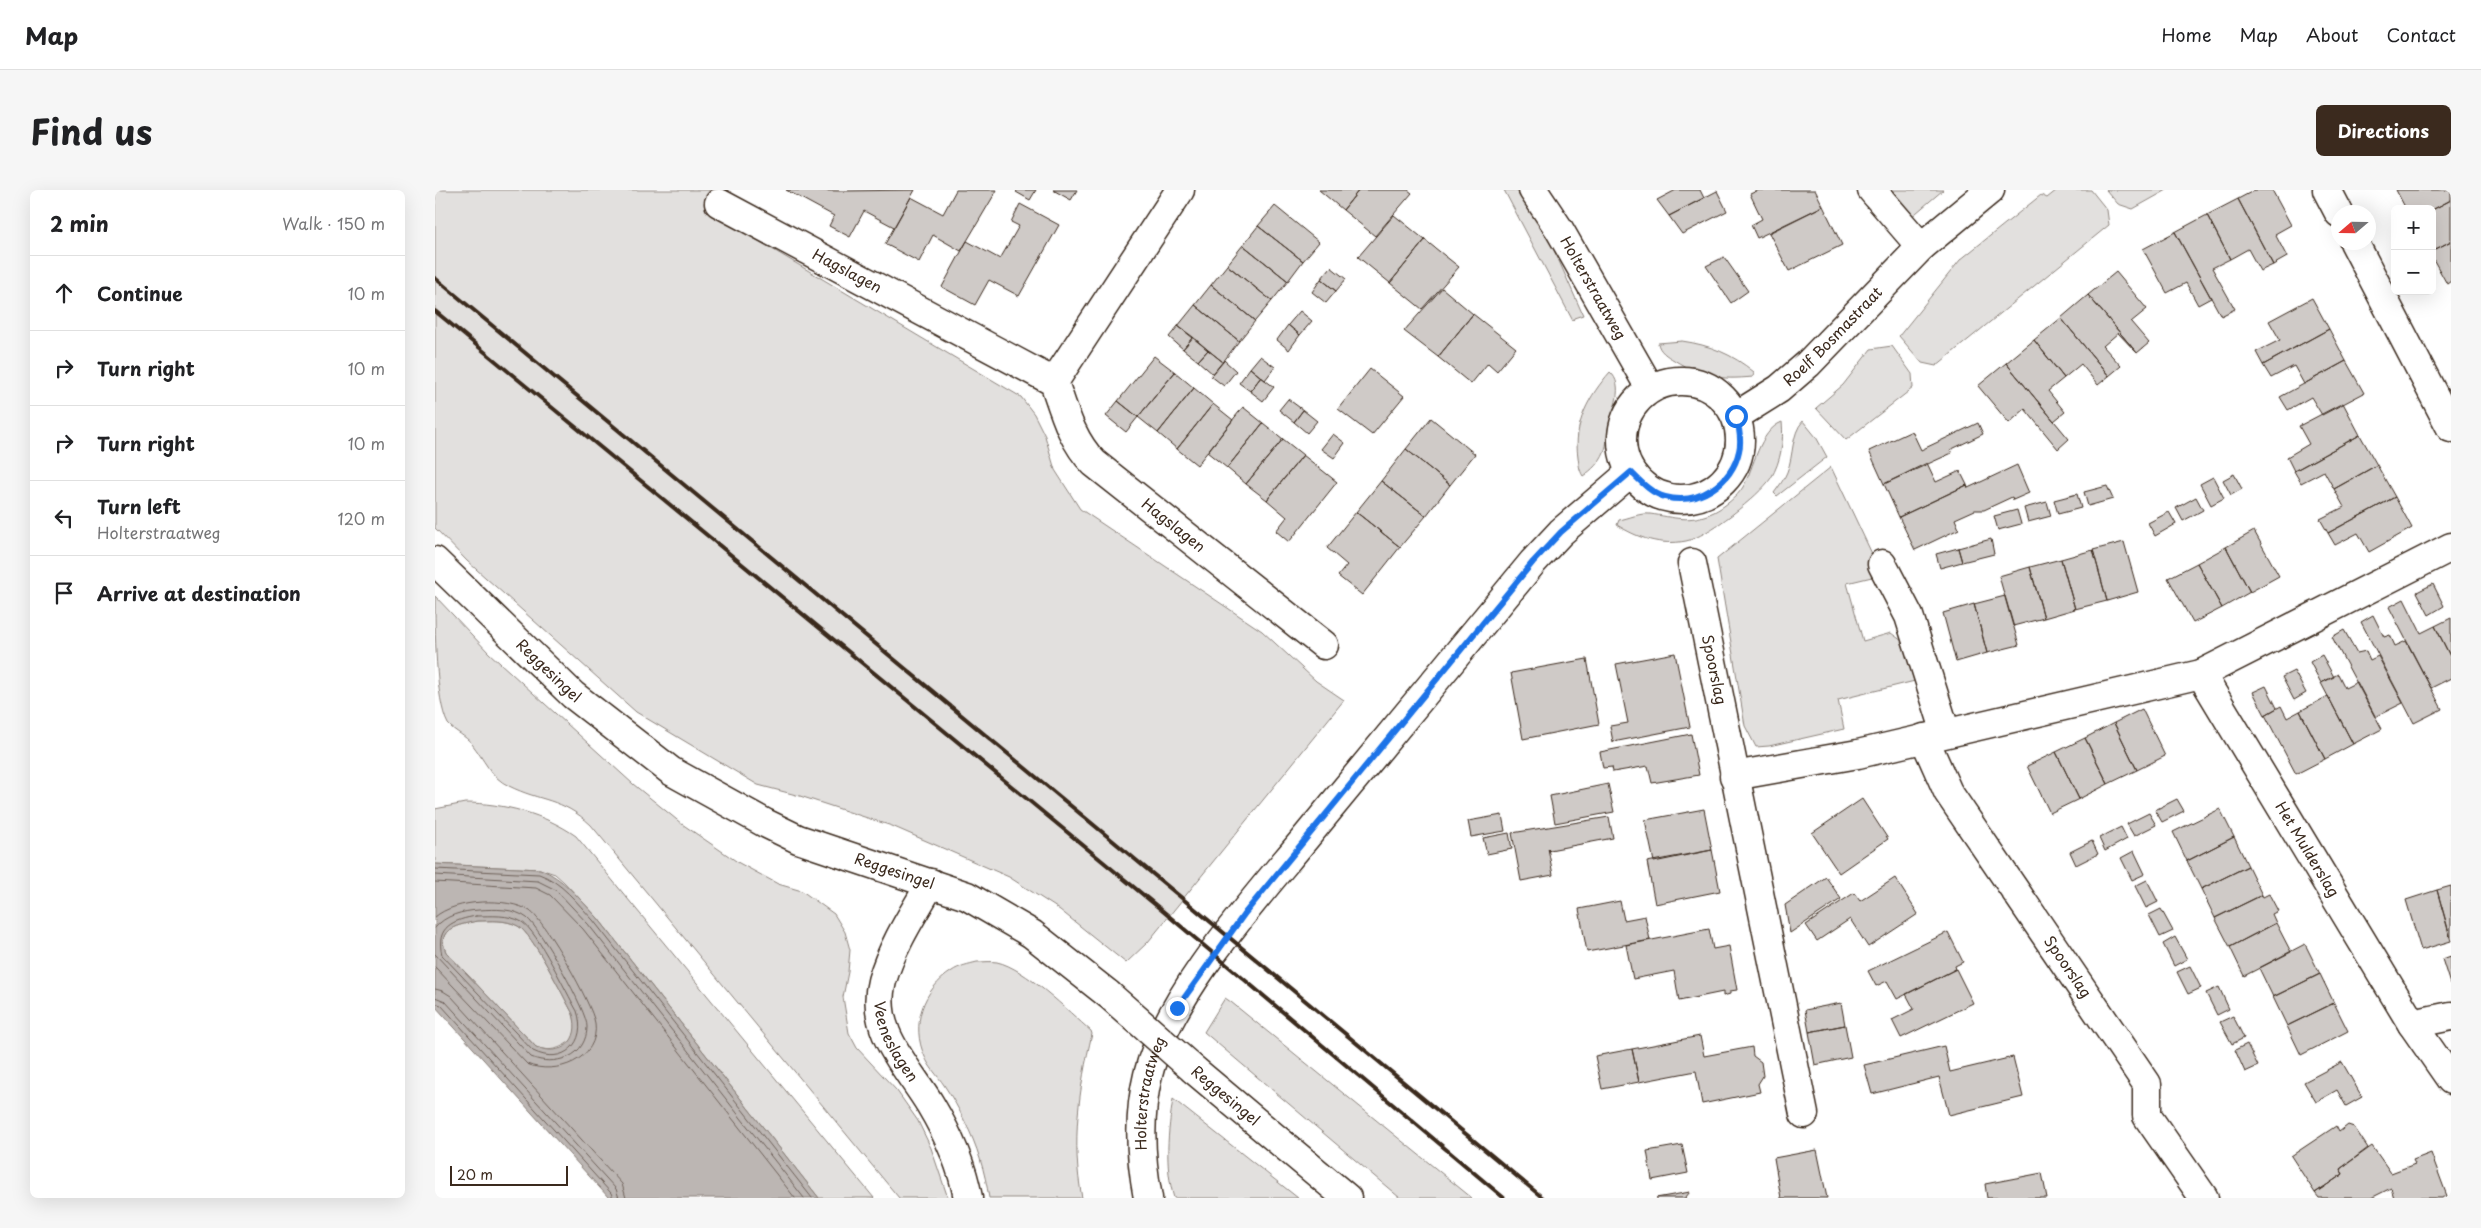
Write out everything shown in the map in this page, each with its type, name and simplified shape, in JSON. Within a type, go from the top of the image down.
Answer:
[{"type":"street","points":[[1055,382],[1180,190]]},
{"type":"street","name":"Holterstraatweg","points":[[1533,190],[1559,229],[1650,388]]},
{"type":"street","points":[[1872,190],[1921,247]]},
{"type":"street","name":"Roelf Bosmastraat","points":[[1736,416],[1779,389],[1808,364],[1921,247],[1989,190]]},
{"type":"street","points":[[2327,190],[2335,205]]},
{"type":"street","name":"Hagslagen","points":[[719,203],[1055,382],[1070,427],[1083,452],[1094,463],[1324,645]]},
{"type":"street","points":[[2358,250],[2451,428]]},
{"type":"street","points":[[1670,381],[1688,381],[1706,386],[1722,396],[1736,416],[1740,430],[1740,450],[1733,468],[1721,484],[1705,494],[1685,499],[1665,497],[1648,488],[1631,472],[1625,460],[1622,443],[1623,427],[1629,411],[1650,388],[1670,381]]},
{"type":"street","name":"Holterstraatweg","points":[[1148,1198],[1140,1143],[1142,1109],[1148,1075],[1160,1041],[1177,1008],[1197,977],[1251,905],[1533,562],[1561,532],[1631,472]]},
{"type":"street","points":[[1734,776],[1858,754],[2201,674],[2451,548]]},
{"type":"street","name":"Reggesingel","points":[[435,560],[573,695],[671,771],[798,839],[967,896],[1032,934],[1108,994],[1347,1198]]},
{"type":"street","name":"Spoorslag","points":[[1692,563],[1804,1114]]},
{"type":"street","name":"Spoorslag","points":[[1882,564],[1909,616],[1948,792],[2147,1084],[2147,1116],[2204,1198]]},
{"type":"street","name":"Het Mulderslag","points":[[2201,674],[2413,1024],[2451,1080]]},
{"type":"street","name":"Veeneslagen","points":[[931,883],[893,952],[882,982],[879,1006],[887,1038],[929,1103],[955,1150],[968,1198]]},
{"type":"street","points":[[2413,1024],[2451,1016]]},
{"type":"shaded area","points":[[435,190],[718,190],[708,211],[1021,397],[1034,414],[1045,436],[1055,470],[1080,509],[1262,631],[1316,681],[1344,700],[1148,942],[1126,963],[1060,910],[1009,877],[892,826],[800,796],[758,785],[636,712],[467,561],[435,528]]},
{"type":"shaded area","points":[[1504,190],[1521,190],[1543,225],[1583,315],[1574,318],[1573,321]]},
{"type":"shaded area","points":[[1886,190],[1943,190],[1909,219]]},
{"type":"shaded area","points":[[2057,190],[2091,190],[2107,210],[2109,225],[1936,366],[1922,363],[1899,336],[1960,260],[2041,195],[2047,198]]},
{"type":"shaded area","points":[[2106,190],[2167,190],[2133,209],[2118,204]]},
{"type":"shaded area","points":[[1682,341],[1702,345],[1729,355],[1754,372],[1753,377],[1721,378],[1694,371],[1669,357],[1662,351],[1658,343]]},
{"type":"shaded area","points":[[1892,346],[1912,374],[1913,388],[1846,440],[1816,408],[1843,385],[1871,349]]},
{"type":"shaded area","points":[[1610,372],[1617,384],[1617,398],[1608,428],[1607,442],[1598,462],[1583,476],[1579,467],[1577,445],[1580,422],[1595,391]]},
{"type":"shaded area","points":[[1803,421],[1816,437],[1827,457],[1777,496],[1774,493],[1787,472],[1796,432]]},
{"type":"shaded area","points":[[1782,422],[1781,451],[1771,478],[1756,495],[1719,524],[1695,538],[1676,542],[1650,540],[1633,534],[1617,525],[1619,520],[1642,514],[1689,519],[1714,512],[1734,498],[1740,491],[1762,442],[1774,427]]},
{"type":"shaded area","points":[[1831,467],[1874,558],[1876,576],[1847,583],[1863,641],[1891,633],[1909,646],[1919,680],[1838,700],[1844,729],[1769,746],[1756,747],[1745,726],[1717,559]]},
{"type":"shaded area","points":[[435,596],[489,653],[633,784],[682,824],[739,863],[778,884],[802,891],[834,914],[845,932],[850,950],[843,997],[849,1033],[857,1048],[897,1091],[918,1121],[931,1148],[948,1198],[899,1198],[591,825],[570,809],[520,791],[502,782],[492,773],[470,741],[448,724],[440,698],[438,681]]},
{"type":"shaded area","points":[[465,803],[494,805],[523,811],[564,828],[576,836],[874,1198],[819,1198],[597,917],[555,874],[540,869],[435,864],[435,809]]},
{"type":"shaded area","points":[[477,921],[508,922],[524,931],[532,941],[573,1014],[576,1026],[574,1038],[556,1048],[547,1050],[536,1047],[446,952],[443,944],[446,933],[456,926]]},
{"type":"shaded area","points":[[977,962],[997,962],[1020,972],[1046,991],[1091,1031],[1078,1116],[1077,1157],[1082,1198],[989,1198],[980,1159],[969,1131],[953,1099],[925,1057],[919,1033],[919,1020],[927,998],[933,988],[952,971],[961,966]]},
{"type":"shaded area","points":[[1225,998],[1472,1198],[1400,1198],[1204,1032]]},
{"type":"shaded area","points":[[1173,1099],[1298,1198],[1174,1198],[1168,1161],[1168,1136]]},
{"type":"water","points":[[435,864],[540,869],[549,873],[571,890],[597,917],[819,1198],[609,1198],[435,1006]],"holes":[[[477,921],[503,921],[513,924],[524,931],[532,941],[573,1014],[574,1032],[572,1039],[567,1044],[554,1050],[536,1047],[446,952],[443,944],[446,933],[456,926]]]},
{"type":"building","points":[[786,190],[915,190],[894,227],[864,211],[850,237],[829,226],[834,216]]},
{"type":"building","points":[[956,190],[997,190],[961,251],[933,235],[919,262],[885,244],[911,197],[943,214]]},
{"type":"building","points":[[1018,190],[1036,190],[1030,200],[1016,192]]},
{"type":"building","points":[[1053,190],[1077,190],[1071,200]]},
{"type":"building","points":[[1319,190],[1359,190],[1343,210]]},
{"type":"building","points":[[1359,190],[1408,190],[1412,193],[1375,236],[1343,210]]},
{"type":"building","points":[[1676,190],[1700,190],[1704,198],[1669,216],[1657,200]]},
{"type":"building","points":[[1759,190],[1815,190],[1823,206],[1757,238],[1751,225],[1762,219],[1750,194]]},
{"type":"building","points":[[2255,190],[2272,190],[2291,225],[2275,234],[2287,257],[2273,265],[2238,199]]},
{"type":"building","points":[[2396,190],[2451,190],[2451,200],[2436,208],[2436,205],[2404,205]]},
{"type":"building","points":[[1717,191],[1727,211],[1682,234],[1669,216]]},
{"type":"building","points":[[2238,199],[2273,265],[2260,271],[2248,249],[2230,259],[2207,215]]},
{"type":"building","points":[[2451,200],[2451,241],[2436,249],[2436,208]]},
{"type":"building","points":[[1020,204],[1059,225],[1019,296],[989,280],[975,305],[942,287],[967,241],[1000,259],[1019,226],[1011,222]]},
{"type":"building","points":[[1275,206],[1319,242],[1303,261],[1258,226]]},
{"type":"building","points":[[1823,206],[1842,245],[1789,271],[1769,233]]},
{"type":"building","points":[[1394,215],[1425,240],[1390,283],[1358,257]]},
{"type":"building","points":[[2207,215],[2230,259],[2212,268],[2235,309],[2221,316],[2175,232]]},
{"type":"building","points":[[1258,226],[1303,261],[1288,281],[1243,245]]},
{"type":"building","points":[[2175,232],[2211,298],[2198,305],[2186,283],[2167,293],[2143,249]]},
{"type":"building","points":[[1425,240],[1459,267],[1422,309],[1390,283]]},
{"type":"building","points":[[2451,241],[2451,281],[2447,284],[2436,264],[2436,249]]},
{"type":"building","points":[[1243,245],[1288,281],[1272,301],[1227,265]]},
{"type":"building","points":[[1724,257],[1748,291],[1731,303],[1706,266]]},
{"type":"building","points":[[1227,265],[1272,301],[1255,321],[1211,285]]},
{"type":"building","points":[[1331,267],[1346,279],[1336,291],[1321,279]]},
{"type":"building","points":[[2116,272],[2147,309],[2131,322],[2149,343],[2137,353],[2088,295]]},
{"type":"building","points":[[1321,279],[1336,291],[1326,303],[1312,292]]},
{"type":"building","points":[[1211,285],[1255,321],[1239,341],[1195,305]]},
{"type":"building","points":[[1442,288],[1473,314],[1438,357],[1404,331]]},
{"type":"building","points":[[2088,295],[2137,353],[2118,333],[2103,346],[2121,366],[2109,376],[2061,318]]},
{"type":"building","points":[[2312,298],[2329,329],[2263,365],[2256,352],[2280,340],[2269,321]]},
{"type":"building","points":[[1195,305],[1239,341],[1223,362],[1178,326]]},
{"type":"building","points":[[1300,311],[1312,321],[1300,335],[1288,325]]},
{"type":"building","points":[[1473,314],[1516,348],[1497,371],[1488,363],[1471,384],[1438,357]]},
{"type":"building","points":[[2061,318],[2109,376],[2098,385],[2081,364],[2064,378],[2034,340]]},
{"type":"building","points":[[1288,325],[1300,335],[1289,350],[1277,340]]},
{"type":"building","points":[[1178,326],[1193,337],[1183,349],[1169,337]]},
{"type":"building","points":[[2329,329],[2346,361],[2304,384],[2294,366],[2271,378],[2263,365]]},
{"type":"building","points":[[1193,337],[1208,350],[1198,361],[1183,349]]},
{"type":"building","points":[[2034,340],[2064,378],[2048,391],[2065,412],[2054,421],[2006,363]]},
{"type":"building","points":[[1208,350],[1223,362],[1213,374],[1198,361]]},
{"type":"building","points":[[1154,356],[1175,372],[1138,417],[1118,401]]},
{"type":"building","points":[[1260,356],[1275,367],[1265,380],[1250,368]]},
{"type":"building","points":[[1224,360],[1236,371],[1224,386],[1211,376]]},
{"type":"building","points":[[2346,361],[2364,393],[2322,415],[2311,397],[2288,410],[2280,397]]},
{"type":"building","points":[[2006,363],[2069,439],[2058,449],[2025,409],[2009,423],[1978,386]]},
{"type":"building","points":[[1250,368],[1261,377],[1250,391],[1239,383]]},
{"type":"building","points":[[1370,369],[1404,396],[1372,435],[1338,409]]},
{"type":"building","points":[[1175,372],[1194,388],[1158,433],[1138,417]]},
{"type":"building","points":[[1261,377],[1274,387],[1263,401],[1250,391]]},
{"type":"building","points":[[1194,388],[1213,404],[1177,449],[1158,433]]},
{"type":"building","points":[[1288,399],[1303,410],[1294,422],[1279,410]]},
{"type":"building","points":[[1118,401],[1138,417],[1126,432],[1106,416]]},
{"type":"building","points":[[2343,403],[2360,435],[2294,471],[2287,457],[2309,444],[2299,426]]},
{"type":"building","points":[[1213,404],[1233,420],[1197,465],[1177,449]]},
{"type":"building","points":[[1243,407],[1263,423],[1227,468],[1207,452]]},
{"type":"building","points":[[1303,410],[1317,421],[1307,433],[1294,422]]},
{"type":"building","points":[[1431,418],[1475,454],[1450,485],[1406,449]]},
{"type":"building","points":[[1263,423],[1283,439],[1246,484],[1227,468]]},
{"type":"building","points":[[1978,423],[1983,434],[1950,450],[1952,453],[1884,484],[1869,451],[1912,431],[1921,450]]},
{"type":"building","points":[[1333,434],[1345,443],[1334,458],[1321,449]]},
{"type":"building","points":[[2360,435],[2377,465],[2334,489],[2324,471],[2301,483],[2294,471]]},
{"type":"building","points":[[1283,439],[1303,455],[1267,500],[1246,484]]},
{"type":"building","points":[[1406,449],[1450,485],[1426,516],[1381,481]]},
{"type":"building","points":[[1303,455],[1337,482],[1289,542],[1276,531],[1287,517],[1267,500]]},
{"type":"building","points":[[1927,463],[1936,482],[1960,471],[1967,485],[1899,517],[1884,484]]},
{"type":"building","points":[[2017,465],[2029,493],[2013,500],[2012,497],[1984,510],[1975,510],[1955,519],[1959,529],[1915,550],[1899,517],[1967,485],[1968,488]]},
{"type":"building","points":[[2377,465],[2395,497],[2328,533],[2320,519],[2344,507],[2334,489]]},
{"type":"building","points":[[2234,474],[2242,489],[2231,495],[2223,480]]},
{"type":"building","points":[[2213,477],[2224,498],[2211,505],[2200,484]]},
{"type":"building","points":[[1381,481],[1426,516],[1400,547],[1356,512]]},
{"type":"building","points":[[2107,486],[2113,499],[2088,506],[2084,492]]},
{"type":"building","points":[[2077,494],[2081,508],[2058,514],[2054,500]]},
{"type":"building","points":[[2196,497],[2203,510],[2183,521],[2176,508]]},
{"type":"building","points":[[2395,497],[2412,528],[2369,552],[2358,533],[2335,545],[2328,533]]},
{"type":"building","points":[[2047,502],[2051,516],[2028,522],[2024,508]]},
{"type":"building","points":[[2017,510],[2021,524],[1998,530],[1994,516]]},
{"type":"building","points":[[1356,512],[1400,547],[1362,595],[1338,576],[1347,565],[1327,548]]},
{"type":"building","points":[[2169,512],[2176,524],[2155,536],[2148,523]]},
{"type":"building","points":[[2254,531],[2279,576],[2250,592],[2226,547]]},
{"type":"building","points":[[1991,539],[1994,554],[1962,562],[1958,548]]},
{"type":"building","points":[[2124,542],[2138,592],[2107,601],[2093,550]]},
{"type":"building","points":[[2226,547],[2250,592],[2222,608],[2197,563]]},
{"type":"building","points":[[1958,548],[1962,562],[1940,568],[1936,554]]},
{"type":"building","points":[[2093,550],[2107,601],[2075,609],[2061,559]]},
{"type":"building","points":[[2061,559],[2075,609],[2044,618],[2030,567]]},
{"type":"building","points":[[2197,563],[2222,608],[2193,623],[2168,578]]},
{"type":"building","points":[[2030,567],[2044,618],[2013,626],[1999,576]]},
{"type":"building","points":[[2433,584],[2444,606],[2429,615],[2417,592]]},
{"type":"building","points":[[2005,596],[2019,645],[1987,653],[1974,604]]},
{"type":"building","points":[[2404,599],[2421,633],[2435,626],[2451,658],[2451,678],[2431,688],[2389,607]]},
{"type":"building","points":[[1974,604],[1987,653],[1956,662],[1943,613]]},
{"type":"building","points":[[2373,615],[2384,637],[2390,635],[2395,646],[2406,641],[2442,709],[2414,723],[2361,622]]},
{"type":"building","points":[[2451,618],[2451,658],[2435,626]]},
{"type":"building","points":[[2344,630],[2357,653],[2366,651],[2370,660],[2378,656],[2403,703],[2375,717],[2332,637]]},
{"type":"building","points":[[1675,653],[1690,727],[1613,742],[1610,726],[1628,723],[1616,664]]},
{"type":"building","points":[[2322,655],[2334,677],[2321,683],[2310,662]]},
{"type":"building","points":[[1587,659],[1599,724],[1523,739],[1511,673]]},
{"type":"building","points":[[2294,671],[2306,693],[2294,700],[2282,677]]},
{"type":"building","points":[[2338,674],[2345,688],[2357,682],[2382,729],[2353,744],[2321,683]]},
{"type":"building","points":[[2266,686],[2277,708],[2265,715],[2253,692]]},
{"type":"building","points":[[2328,696],[2353,744],[2325,759],[2300,711]]},
{"type":"building","points":[[2281,706],[2287,718],[2300,711],[2325,759],[2296,774],[2265,715]]},
{"type":"building","points":[[2142,709],[2165,756],[2137,770],[2114,723]]},
{"type":"building","points":[[2114,723],[2137,770],[2108,784],[2085,738]]},
{"type":"building","points":[[1691,734],[1699,775],[1652,783],[1648,766],[1613,772],[1612,767],[1603,768],[1600,752]]},
{"type":"building","points":[[2085,738],[2108,784],[2079,799],[2056,752]]},
{"type":"building","points":[[2056,752],[2079,799],[2050,813],[2027,766]]},
{"type":"building","points":[[1608,784],[1614,812],[1555,823],[1550,796]]},
{"type":"building","points":[[1862,799],[1888,839],[1839,873],[1812,833]]},
{"type":"building","points":[[2177,799],[2184,811],[2162,822],[2155,810]]},
{"type":"building","points":[[1704,809],[1712,850],[1654,862],[1645,820]]},
{"type":"building","points":[[2220,809],[2234,837],[2187,861],[2173,832]]},
{"type":"building","points":[[2149,813],[2156,825],[2134,836],[2127,824]]},
{"type":"building","points":[[1502,815],[1505,831],[1471,837],[1468,821]]},
{"type":"building","points":[[1609,817],[1613,838],[1550,850],[1548,848],[1553,875],[1521,881],[1512,833]]},
{"type":"building","points":[[2121,827],[2127,839],[2105,851],[2099,838]]},
{"type":"building","points":[[1509,833],[1512,849],[1487,854],[1483,838]]},
{"type":"building","points":[[2234,837],[2248,866],[2201,889],[2187,861]]},
{"type":"building","points":[[2092,841],[2098,854],[2076,865],[2070,852]]},
{"type":"building","points":[[1712,850],[1720,891],[1655,904],[1647,862]]},
{"type":"building","points":[[2134,851],[2145,874],[2132,880],[2121,858]]},
{"type":"building","points":[[2248,866],[2262,895],[2215,918],[2201,889]]},
{"type":"building","points":[[1826,877],[1841,899],[1790,933],[1785,905]]},
{"type":"building","points":[[1895,878],[1918,914],[1868,947],[1850,919],[1817,941],[1806,925],[1854,893],[1860,901]]},
{"type":"building","points":[[2147,880],[2158,902],[2146,908],[2135,886]]},
{"type":"building","points":[[2451,886],[2451,939],[2437,890]]},
{"type":"building","points":[[2437,890],[2451,941],[2421,950],[2406,900]]},
{"type":"building","points":[[2269,894],[2278,911],[2272,914],[2276,923],[2230,947],[2215,918],[2262,895],[2263,897]]},
{"type":"building","points":[[1620,901],[1624,920],[1645,916],[1650,940],[1587,952],[1579,909]]},
{"type":"building","points":[[2161,909],[2173,931],[2160,937],[2149,915]]},
{"type":"building","points":[[2276,923],[2291,952],[2244,976],[2230,947]]},
{"type":"building","points":[[1709,929],[1713,949],[1729,946],[1737,990],[1730,991],[1730,994],[1723,996],[1723,992],[1679,1001],[1674,971],[1633,979],[1626,945]]},
{"type":"building","points":[[1948,932],[1963,962],[1955,966],[1956,969],[1897,999],[1887,981],[1876,986],[1868,971]]},
{"type":"building","points":[[2175,937],[2187,959],[2174,966],[2163,944]]},
{"type":"building","points":[[2305,944],[2320,974],[2273,997],[2259,968]]},
{"type":"building","points":[[2451,956],[2451,984],[2450,984],[2442,959]]},
{"type":"building","points":[[2190,966],[2201,988],[2188,994],[2177,972]]},
{"type":"building","points":[[1956,969],[1973,1003],[1901,1038],[1892,1020],[1914,1009],[1906,994]]},
{"type":"building","points":[[2320,974],[2334,1003],[2287,1026],[2273,997]]},
{"type":"building","points":[[2219,987],[2229,1009],[2217,1015],[2206,993]]},
{"type":"building","points":[[1841,1003],[1845,1025],[1809,1032],[1805,1010]]},
{"type":"building","points":[[2334,1003],[2348,1031],[2301,1055],[2287,1026]]},
{"type":"building","points":[[2233,1016],[2244,1038],[2232,1044],[2220,1022]]},
{"type":"building","points":[[1845,1025],[1851,1057],[1815,1065],[1809,1032]]},
{"type":"building","points":[[1700,1036],[1704,1056],[1752,1047],[1753,1056],[1761,1062],[1763,1076],[1758,1084],[1760,1092],[1702,1104],[1696,1071],[1639,1082],[1632,1049]]},
{"type":"building","points":[[2247,1044],[2258,1066],[2245,1072],[2235,1050]]},
{"type":"building","points":[[1944,1046],[1950,1072],[2013,1057],[2023,1097],[1949,1115],[1939,1077],[1872,1094],[1864,1065]]},
{"type":"building","points":[[1632,1049],[1639,1082],[1602,1089],[1595,1056]]},
{"type":"building","points":[[2342,1062],[2362,1097],[2346,1106],[2337,1090],[2316,1102],[2304,1082]]},
{"type":"building","points":[[2348,1125],[2354,1127],[2368,1148],[2340,1169],[2343,1174],[2315,1193],[2291,1156],[2336,1126],[2339,1132]]},
{"type":"building","points":[[1682,1145],[1688,1173],[1652,1180],[1647,1151]]},
{"type":"building","points":[[2372,1146],[2391,1173],[2415,1164],[2413,1160],[2431,1153],[2447,1196],[2442,1198],[2394,1198],[2391,1188],[2371,1198],[2319,1198],[2315,1193],[2343,1174],[2340,1169]]},
{"type":"building","points":[[1817,1150],[1827,1198],[1781,1198],[1774,1158]]},
{"type":"building","points":[[2042,1173],[2047,1198],[1987,1198],[1985,1184]]},
{"type":"building","points":[[1690,1192],[1685,1198],[1656,1198]]},
{"type":"railway","points":[[435,278],[1543,1198]]},
{"type":"railway","points":[[435,311],[1158,907],[1504,1198]]},
{"type":"route","points":[[1177,1008],[1197,977],[1245,913],[1478,628],[1533,562],[1561,532],[1631,472],[1648,488],[1665,497],[1685,499],[1705,494],[1721,484],[1733,468],[1740,450],[1740,430],[1736,416]]}]
